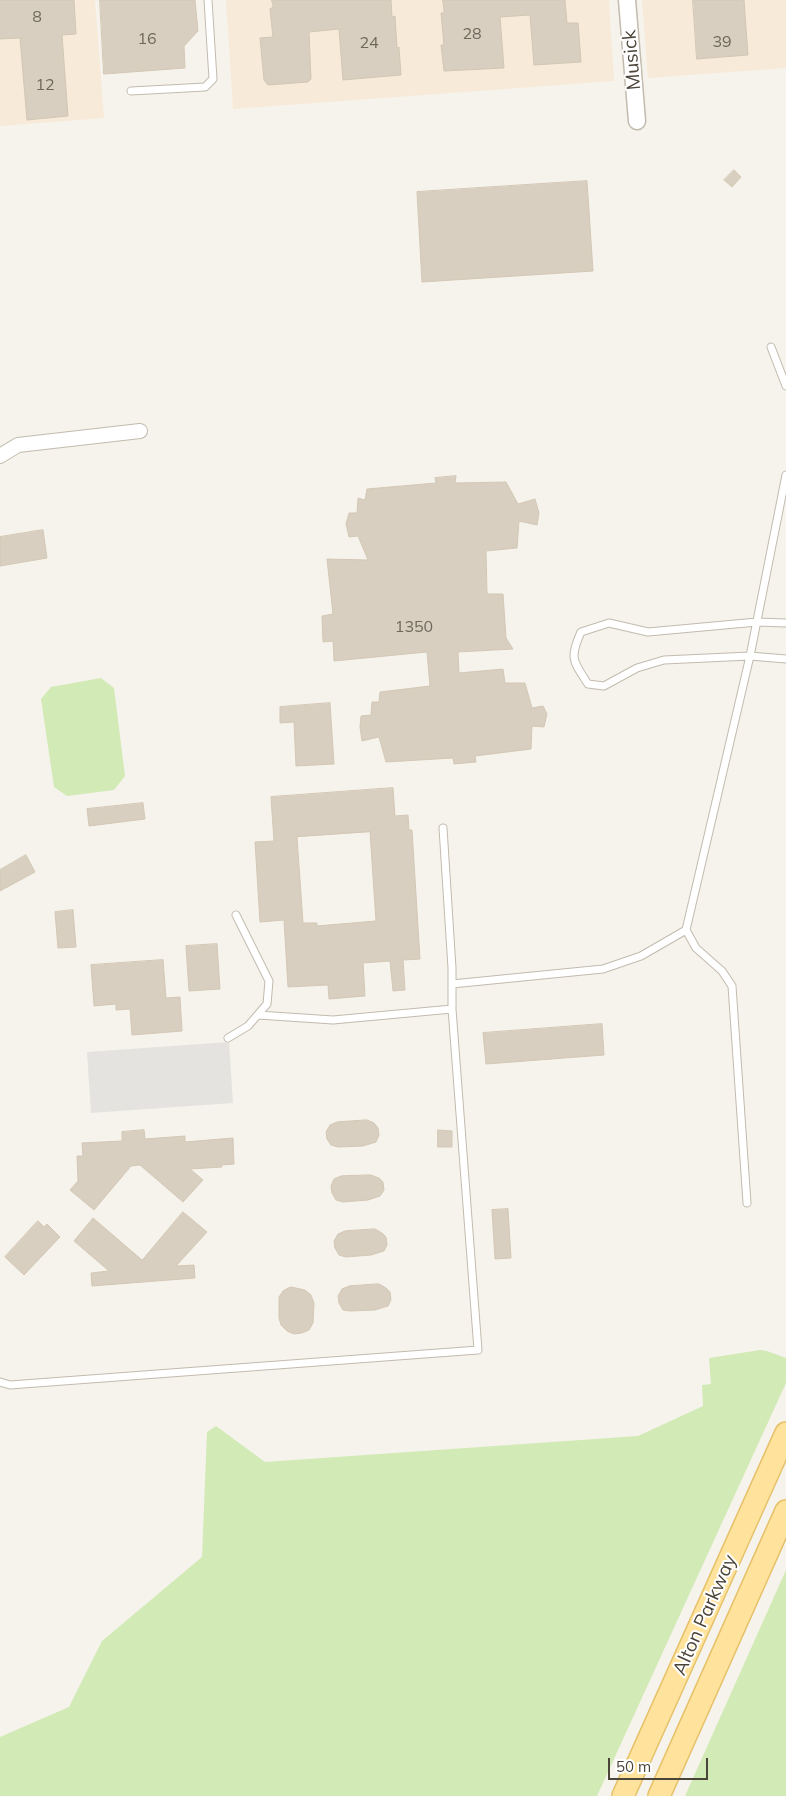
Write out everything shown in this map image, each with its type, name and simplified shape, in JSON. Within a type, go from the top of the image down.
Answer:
[{"type":"main road","name":"Alton Parkway","points":[[624,1796],[786,1433]]},
{"type":"main road","name":"Alton Parkway","points":[[659,1796],[786,1511]]},
{"type":"street","name":"Musick","points":[[627,0],[637,120]]},
{"type":"street","points":[[0,456],[18,445],[140,432]]},
{"type":"lane","points":[[131,91],[205,86],[213,78],[208,0]]},
{"type":"lane","points":[[771,347],[786,386]]},
{"type":"lane","points":[[748,1203],[732,986],[722,971],[696,948],[686,930],[750,656],[786,475]]},
{"type":"lane","points":[[786,623],[757,622],[648,632],[609,623],[581,632],[574,648],[574,664],[588,684],[604,686],[637,668],[664,660],[750,656],[786,659]]},
{"type":"lane","points":[[0,1382],[10,1385],[478,1350],[452,1009],[443,828]]},
{"type":"lane","points":[[228,1038],[248,1026],[267,1004],[269,981],[236,915]]},
{"type":"lane","points":[[452,984],[603,969],[642,956],[686,930]]},
{"type":"lane","points":[[258,1015],[333,1020],[452,1009]]},
{"type":"shaded area","points":[[0,0],[95,0],[104,118],[0,126]]},
{"type":"shaded area","points":[[226,0],[609,0],[614,81],[233,109]]},
{"type":"shaded area","points":[[642,0],[786,0],[786,68],[648,78]]},
{"type":"shaded area","points":[[229,1042],[233,1103],[91,1113],[87,1052]]},
{"type":"green space","points":[[101,678],[114,688],[125,776],[114,790],[67,796],[54,787],[41,699],[51,687]]},
{"type":"green space","points":[[760,1350],[786,1358],[786,1383],[597,1796],[0,1796],[0,1737],[69,1707],[102,1641],[202,1557],[207,1432],[216,1426],[265,1462],[638,1436],[703,1406],[702,1385],[711,1384],[709,1358]]},
{"type":"green space","points":[[786,1570],[786,1796],[685,1796]]},
{"type":"building","points":[[0,0],[74,0],[76,34],[62,35],[68,116],[27,120],[20,38],[0,39]]},
{"type":"building","points":[[100,0],[195,0],[198,31],[184,46],[185,68],[104,74]]},
{"type":"building","points":[[272,0],[391,0],[392,17],[395,16],[401,75],[343,80],[339,29],[309,32],[311,79],[308,82],[268,85],[264,80],[260,38],[273,37],[270,9],[273,7]]},
{"type":"building","points":[[443,0],[565,0],[567,23],[578,23],[581,62],[534,65],[530,15],[500,17],[504,68],[444,71],[441,45],[444,45],[441,13],[444,13]]},
{"type":"building","points":[[693,0],[744,0],[748,55],[697,59]]},
{"type":"building","points":[[734,170],[741,177],[732,187],[724,180]]},
{"type":"building","points":[[587,181],[593,271],[422,282],[417,192]]},
{"type":"building","points":[[456,476],[455,483],[506,482],[518,504],[535,499],[539,513],[537,525],[519,521],[517,548],[486,551],[487,594],[503,594],[506,638],[513,649],[458,652],[459,673],[503,669],[505,683],[525,683],[532,708],[543,706],[547,714],[544,727],[532,726],[531,749],[475,756],[476,762],[454,764],[453,758],[386,762],[379,737],[362,741],[361,716],[371,715],[372,702],[379,702],[380,692],[430,686],[427,652],[334,661],[333,641],[323,642],[322,616],[333,614],[327,559],[368,560],[358,536],[349,537],[346,524],[349,513],[357,513],[358,498],[365,500],[367,489],[436,483],[435,478]]},
{"type":"building","points":[[43,530],[47,558],[0,566],[0,537]]},
{"type":"building","points":[[330,703],[334,764],[296,766],[294,722],[280,723],[280,707]]},
{"type":"building","points":[[393,788],[395,816],[408,815],[409,830],[412,830],[420,959],[403,960],[405,990],[393,991],[390,961],[363,963],[365,996],[329,999],[328,985],[288,987],[284,920],[260,922],[255,842],[274,841],[271,797]],"holes":[[[370,832],[376,921],[317,926],[317,923],[303,923],[297,837]]]},
{"type":"building","points":[[143,803],[145,819],[89,826],[87,809]]},
{"type":"building","points":[[26,855],[35,872],[0,891],[0,870]]},
{"type":"building","points":[[73,910],[76,947],[58,948],[55,912]]},
{"type":"building","points":[[217,944],[220,989],[189,991],[186,946]]},
{"type":"building","points":[[163,960],[166,998],[180,997],[182,1031],[132,1035],[130,1009],[116,1010],[116,1004],[94,1006],[91,965]]},
{"type":"building","points":[[602,1024],[604,1055],[486,1064],[483,1033]]},
{"type":"building","points":[[367,1120],[374,1123],[378,1128],[379,1135],[376,1142],[363,1146],[338,1147],[331,1145],[327,1139],[326,1132],[330,1125],[337,1122]]},
{"type":"building","points":[[144,1130],[145,1139],[185,1136],[185,1142],[233,1138],[234,1164],[221,1165],[222,1167],[190,1169],[203,1180],[183,1202],[140,1165],[131,1166],[94,1210],[70,1190],[78,1181],[77,1156],[83,1156],[82,1143],[122,1141],[122,1132]]},
{"type":"building","points":[[438,1130],[452,1131],[452,1147],[438,1147]]},
{"type":"building","points":[[371,1175],[383,1182],[384,1190],[380,1196],[368,1200],[343,1202],[336,1200],[331,1186],[334,1179],[341,1176]]},
{"type":"building","points":[[508,1209],[511,1258],[495,1259],[492,1210]]},
{"type":"building","points":[[183,1212],[207,1232],[176,1266],[194,1265],[195,1278],[92,1286],[91,1273],[109,1271],[74,1241],[93,1218],[142,1260]]},
{"type":"building","points":[[38,1221],[44,1227],[47,1224],[60,1237],[24,1275],[5,1257]]},
{"type":"building","points":[[375,1229],[386,1237],[387,1245],[384,1251],[371,1255],[346,1257],[339,1255],[334,1241],[338,1234],[345,1231]]},
{"type":"building","points":[[379,1284],[390,1292],[391,1300],[388,1306],[375,1310],[343,1310],[338,1296],[342,1289],[349,1286]]},
{"type":"building","points":[[291,1287],[305,1290],[311,1295],[314,1303],[313,1323],[309,1330],[302,1333],[294,1334],[287,1331],[281,1325],[279,1318],[279,1297],[283,1291]]}]
